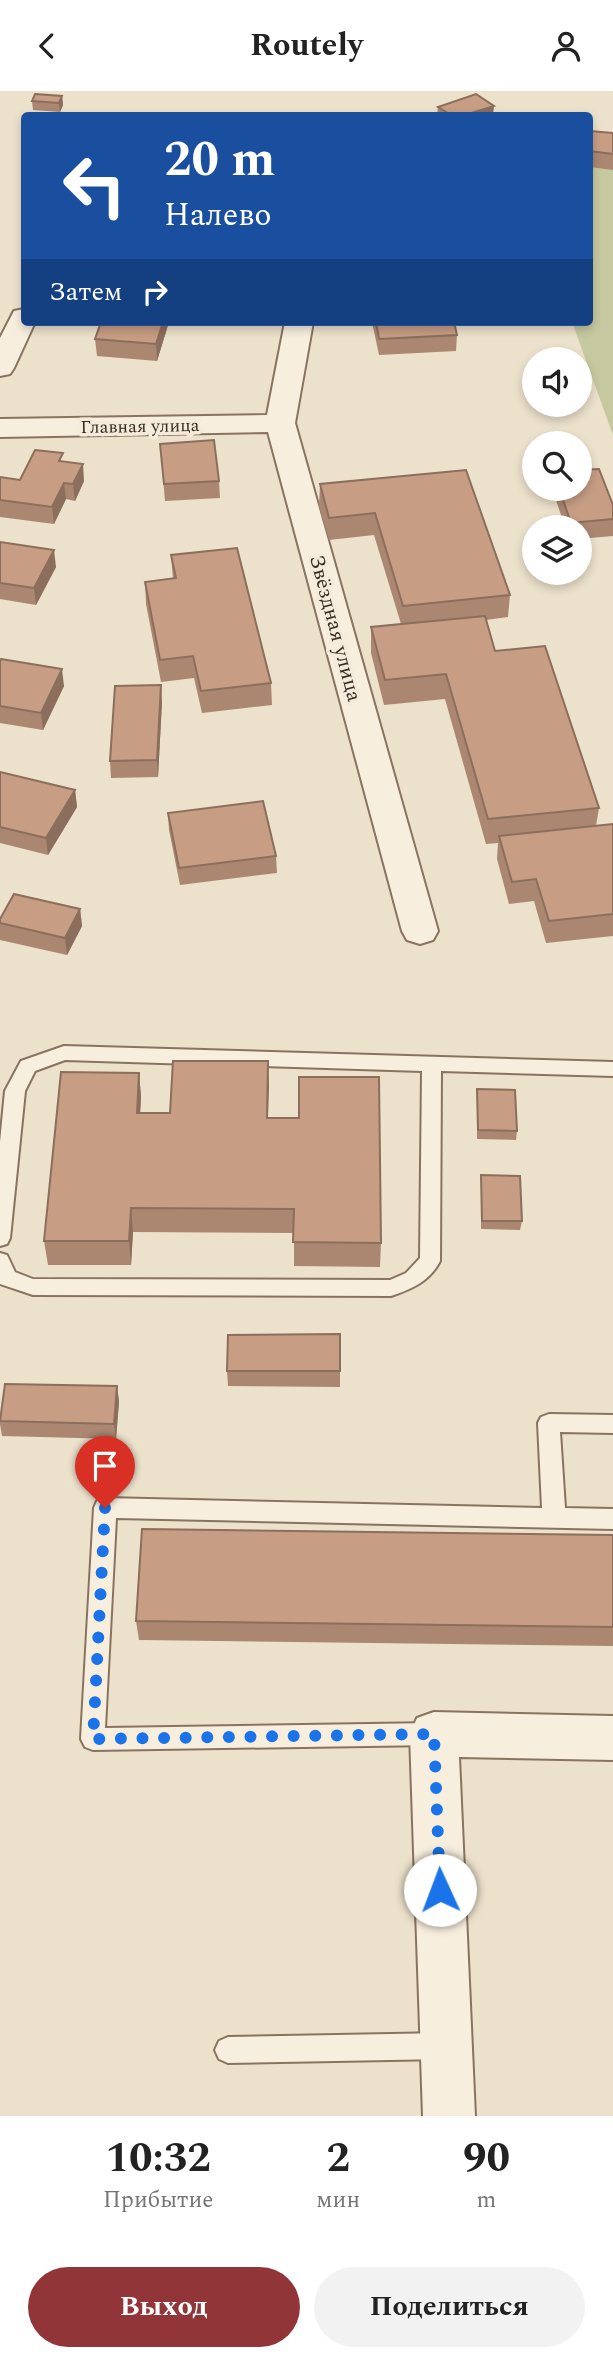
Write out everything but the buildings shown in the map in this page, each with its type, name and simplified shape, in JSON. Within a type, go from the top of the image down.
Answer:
[{"type":"street","points":[[0,368],[21,323]]},
{"type":"street","name":"Звёздная улица","points":[[298,326],[280,423],[420,931]]},
{"type":"street","name":"Главная улица","points":[[0,428],[280,423]]},
{"type":"street","points":[[449,2116],[434,1734],[613,1738]]},
{"type":"lane","points":[[0,1238],[15,1091],[28,1066],[64,1053],[613,1069]]},
{"type":"lane","points":[[0,1261],[7,1278],[33,1287],[391,1287],[413,1279],[430,1261],[432,1063]]},
{"type":"lane","points":[[554,1518],[549,1423],[613,1423]]},
{"type":"lane","points":[[434,1734],[93,1739],[105,1508],[613,1519]]},
{"type":"lane","points":[[228,2050],[446,2046]]},
{"type":"green space","points":[[613,165],[613,435],[592,377],[592,347],[581,347],[573,326],[593,326],[593,167]]},
{"type":"route","points":[[105,1508],[93,1739],[434,1734],[440,1890]]}]
